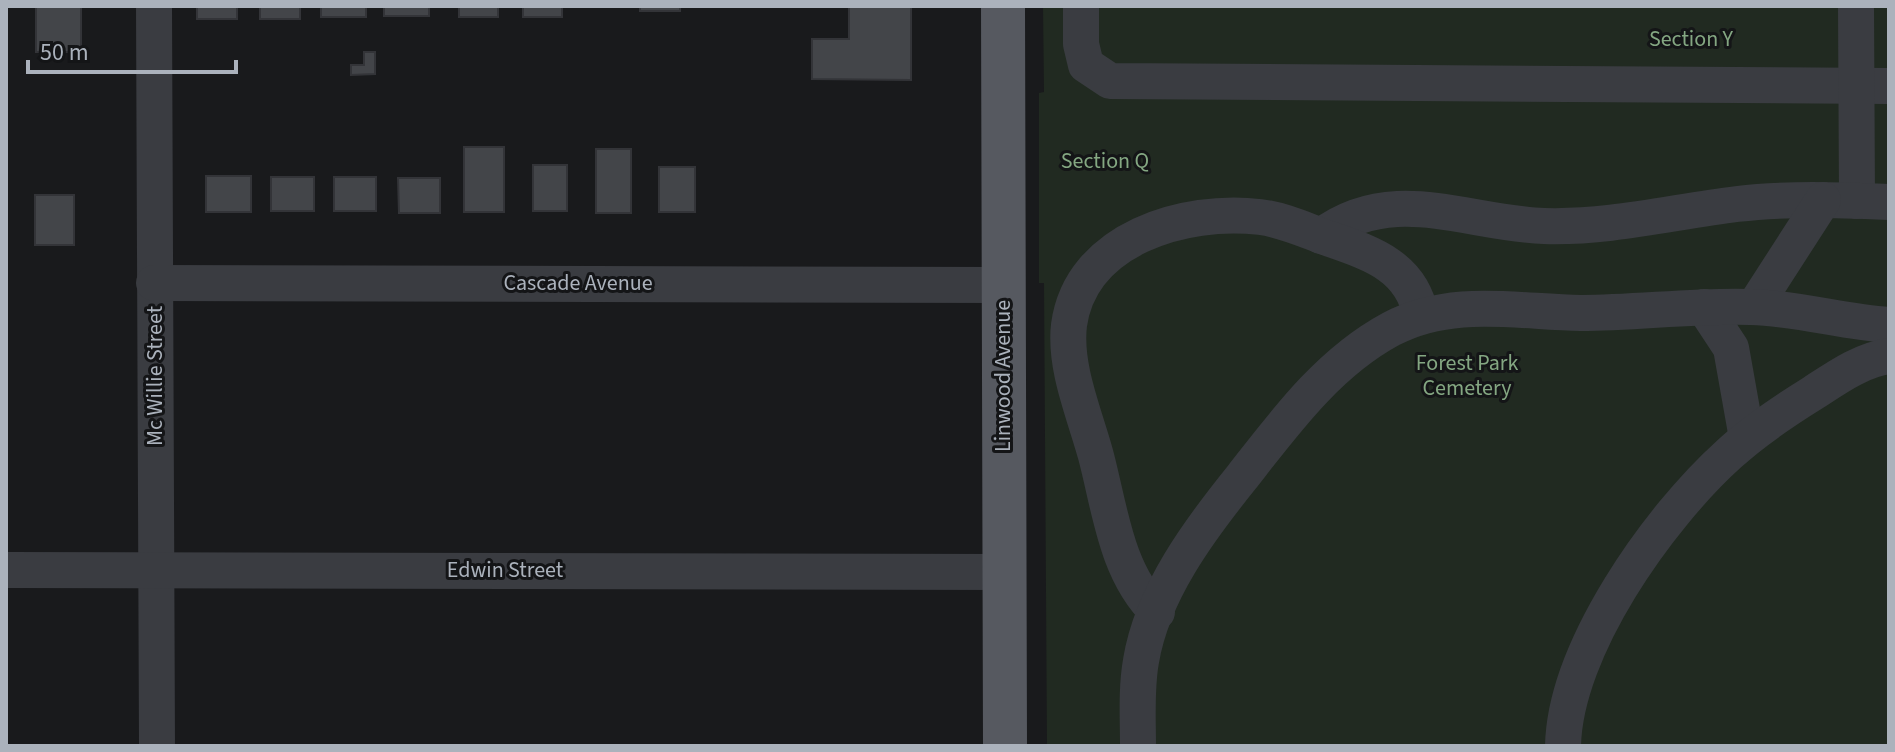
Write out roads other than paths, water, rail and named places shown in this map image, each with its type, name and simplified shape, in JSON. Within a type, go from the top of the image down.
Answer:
[{"type":"main road","name":"Linwood Avenue","points":[[1003,6],[1005,746]]},
{"type":"street","name":"Mc Willie Street","points":[[154,6],[157,746]]},
{"type":"street","points":[[1081,6],[1081,44],[1086,65],[1110,81],[1873,86]]},
{"type":"street","points":[[1754,307],[1856,201],[1873,86],[1856,6]]},
{"type":"street","points":[[1321,236],[1352,216],[1402,208],[1564,226],[1623,223],[1736,204],[1856,201]]},
{"type":"street","points":[[1157,612],[1142,597],[1125,564],[1072,368],[1069,329],[1080,290],[1095,267],[1123,244],[1151,231],[1189,220],[1226,216],[1264,218],[1365,253],[1403,275],[1417,299],[1421,316]]},
{"type":"street","name":"Cascade Avenue","points":[[154,283],[1003,285]]},
{"type":"street","points":[[1704,307],[1731,348],[1747,438]]},
{"type":"street","points":[[1138,746],[1140,661],[1157,612],[1186,554],[1210,518],[1297,408],[1366,345],[1421,316],[1460,308],[1583,313],[1754,307],[1889,325]]},
{"type":"street","points":[[1563,746],[1568,710],[1582,668],[1625,582],[1698,486],[1747,438],[1838,377],[1889,356]]},
{"type":"street","name":"Edwin Street","points":[[6,570],[1004,572]]},
{"type":"park label","name":"Section Y","points":[[1691,39]]},
{"type":"park label","name":"Section Q","points":[[1105,161]]},
{"type":"park label","name":"Forest Park Cemetery","points":[[1467,376]]}]
